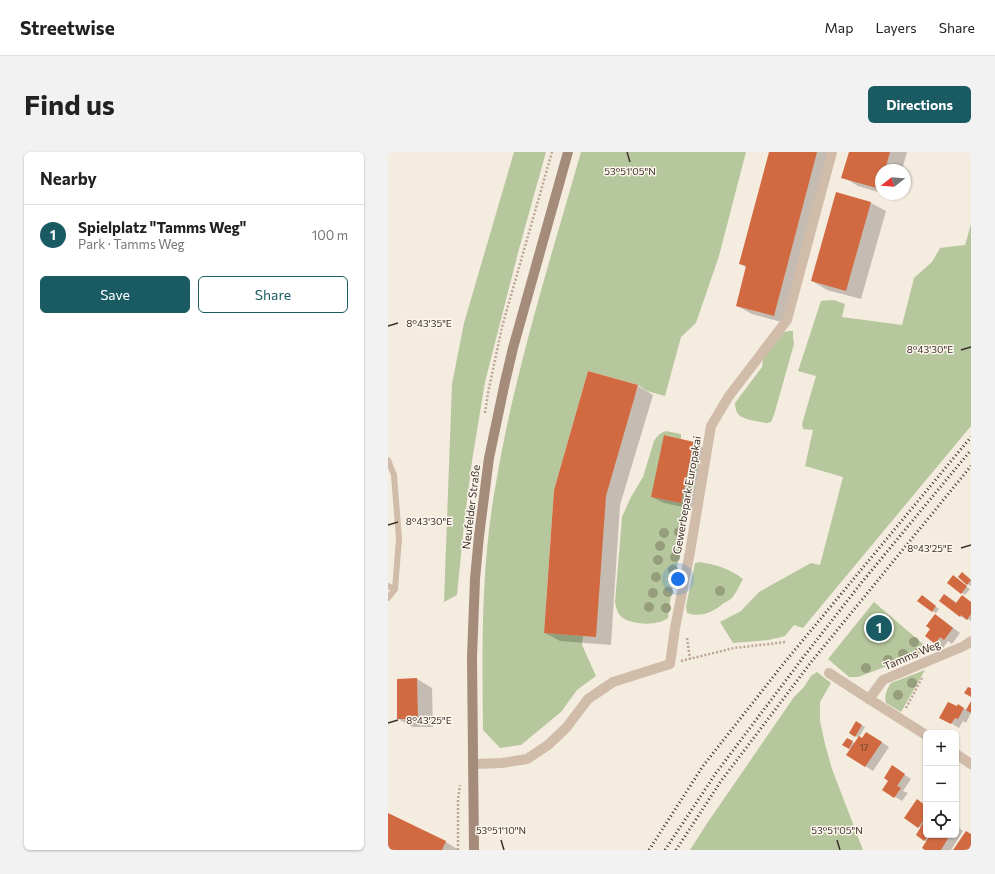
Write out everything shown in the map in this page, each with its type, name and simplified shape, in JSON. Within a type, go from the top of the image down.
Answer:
[{"type":"street","name":"Neufelder Straße","points":[[474,850],[472,657],[478,536],[489,458],[505,382],[513,348],[568,152]]},
{"type":"street","name":"Gewerbepark Europakai","points":[[670,664],[711,426],[729,396],[787,320],[832,152]]},
{"type":"street","name":"Tamms Weg","points":[[869,699],[883,680],[971,642]]},
{"type":"street","points":[[473,764],[502,764],[527,759],[548,745],[566,728],[588,699],[613,682],[670,664]]},
{"type":"street","points":[[829,673],[923,733]]},
{"type":"street","points":[[959,756],[971,764]]},
{"type":"lane","points":[[388,460],[394,475],[400,539],[395,589],[388,598]]},
{"type":"lane","points":[[388,586],[395,589]]},
{"type":"path","points":[[686,636],[690,659]]},
{"type":"path","points":[[670,664],[734,648],[786,642]]},
{"type":"path","points":[[900,718],[932,660]]},
{"type":"green space","points":[[514,152],[546,152],[519,249],[485,382],[472,461],[457,595],[444,602],[452,384],[464,323]]},
{"type":"green space","points":[[581,152],[746,152],[719,256],[696,323],[681,337],[665,396],[647,391],[638,385],[588,371],[554,490],[544,633],[583,636],[582,645],[596,676],[577,690],[561,712],[521,745],[500,748],[483,730],[482,668],[485,575],[491,513],[504,441],[523,357]]},
{"type":"green space","points":[[971,224],[971,426],[803,628],[794,625],[785,636],[769,640],[733,643],[720,622],[741,611],[759,592],[811,563],[820,565],[843,477],[805,466],[813,430],[803,429],[802,424],[816,376],[798,371],[821,301],[834,300],[845,304],[842,317],[902,325],[914,278],[932,262],[940,248],[965,245]]},
{"type":"green space","points":[[793,331],[794,344],[771,422],[767,423],[741,417],[736,411],[735,403],[762,367],[763,359],[784,332]]},
{"type":"green space","points":[[666,431],[681,434],[681,439],[665,435],[652,497],[681,503],[690,460],[698,463],[670,601],[668,618],[664,621],[646,624],[633,622],[621,617],[615,602],[622,517],[631,497],[643,477],[654,441],[659,435]]},
{"type":"green space","points":[[699,562],[711,564],[733,572],[743,579],[730,600],[716,609],[697,615],[687,613],[686,606],[695,563]]},
{"type":"green space","points":[[874,602],[930,650],[858,677],[849,677],[828,659]]},
{"type":"green space","points":[[925,670],[901,712],[886,703],[886,692],[891,683]]},
{"type":"green space","points":[[817,672],[831,683],[820,702],[820,721],[832,769],[863,850],[690,850],[794,697],[804,687],[811,676]]},
{"type":"building","points":[[769,152],[817,152],[774,316],[736,306],[746,266],[739,264]]},
{"type":"building","points":[[849,152],[890,152],[887,164],[875,164],[875,188],[841,178]]},
{"type":"building","points":[[836,192],[871,202],[846,291],[811,281]]},
{"type":"building","points":[[588,371],[638,385],[606,496],[596,637],[544,633],[554,490]]},
{"type":"building","points":[[664,435],[694,442],[681,503],[651,497]]},
{"type":"building","points":[[962,572],[971,580],[967,585],[958,577]]},
{"type":"building","points":[[953,575],[967,586],[961,594],[947,583]]},
{"type":"building","points":[[944,594],[956,603],[962,595],[971,602],[971,614],[967,620],[961,615],[960,617],[939,601]]},
{"type":"building","points":[[922,595],[936,606],[932,612],[917,601]]},
{"type":"building","points":[[935,614],[953,628],[944,640],[940,637],[935,644],[925,636],[930,629],[926,626]]},
{"type":"building","points":[[417,678],[418,719],[397,719],[397,679]]},
{"type":"building","points":[[968,687],[971,688],[971,697],[964,693]]},
{"type":"building","points":[[971,701],[971,713],[966,710]]},
{"type":"building","points":[[948,702],[957,706],[958,704],[964,708],[958,719],[955,718],[951,724],[939,718]]},
{"type":"building","points":[[856,721],[862,725],[855,737],[849,733]]},
{"type":"building","points":[[866,732],[882,742],[865,767],[846,755],[859,736],[862,738]]},
{"type":"building","points":[[847,738],[853,741],[849,749],[842,745]]},
{"type":"building","points":[[892,765],[905,774],[897,786],[901,788],[894,798],[882,790],[888,781],[884,778]]},
{"type":"building","points":[[917,799],[923,804],[923,821],[918,828],[904,818]]},
{"type":"building","points":[[388,813],[446,841],[442,850],[388,850]]},
{"type":"building","points":[[923,823],[923,838],[926,838],[924,841],[916,835]]},
{"type":"building","points":[[966,831],[971,834],[971,849],[953,850]]},
{"type":"building","points":[[928,838],[948,838],[941,850],[925,850],[922,848]]},
{"type":"railway","points":[[649,850],[703,766],[784,663],[971,437]]},
{"type":"railway","points":[[665,850],[716,773],[805,655],[862,582],[971,450]]},
{"type":"railway","points":[[676,850],[721,781],[812,661],[971,466]]},
{"type":"place","name":"Spielplatz \"Tamms Weg\"","points":[[879,628]]}]
